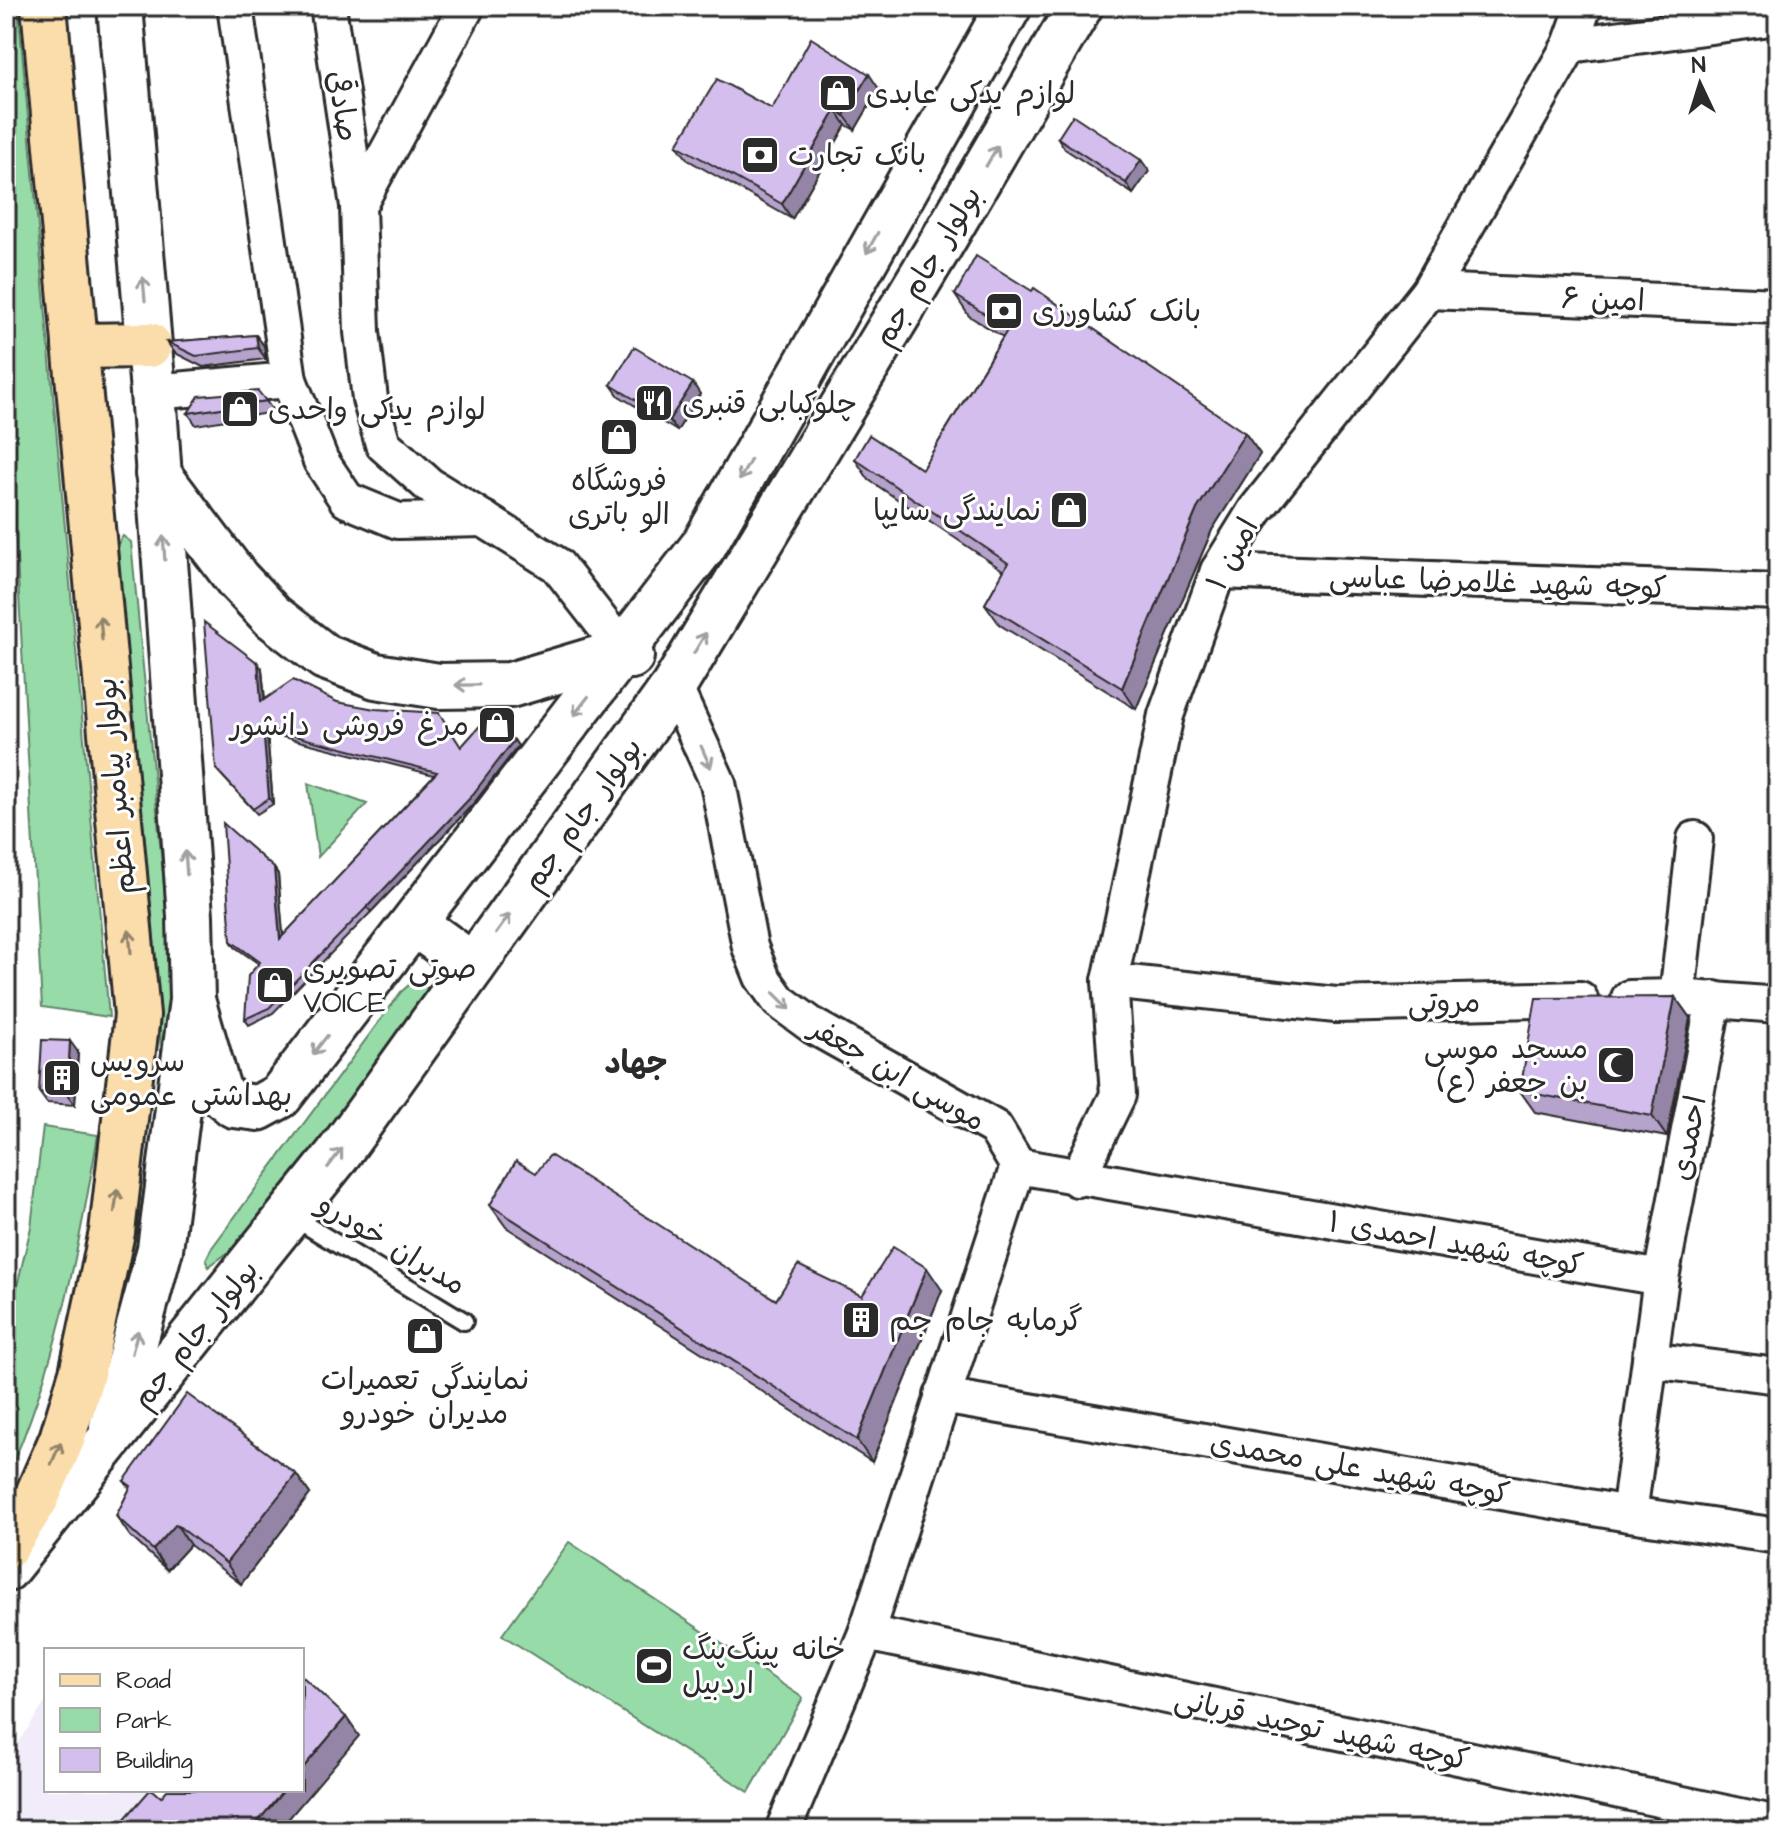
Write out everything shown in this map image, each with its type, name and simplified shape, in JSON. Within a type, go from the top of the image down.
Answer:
[{"type":"main road","name":"بولوار پیامبر اعظم","points":[[6,1546],[36,1499],[62,1439],[82,1373],[112,1232],[137,1015],[44,6]]},
{"type":"main road","points":[[107,1444],[160,1249],[192,1000],[153,392],[120,6]]},
{"type":"main road","name":"بولوار جام جم","points":[[192,1000],[219,1093],[234,1105],[258,1108],[280,1096],[704,545],[893,205],[1009,6]]},
{"type":"main road","name":"بولوار جام جم","points":[[6,1569],[290,1215],[674,686],[942,242],[1066,11]]},
{"type":"main road","points":[[893,205],[942,242]]},
{"type":"main road","points":[[75,346],[149,345]]},
{"type":"main road","points":[[158,474],[237,579],[272,616],[325,657],[376,676],[439,686],[510,685],[624,651],[674,686]]},
{"type":"main road","points":[[414,923],[473,966]]},
{"type":"street","points":[[235,6],[289,380],[321,461],[347,500],[398,521],[484,519]]},
{"type":"street","name":"صادقی","points":[[328,6],[358,206],[362,332],[370,399],[383,444],[429,485],[557,565],[624,651]]},
{"type":"street","points":[[358,206],[467,6]]},
{"type":"street","name":"امین ۱","points":[[1077,1179],[1118,1095],[1110,981],[1166,715],[1218,571],[1255,511],[1429,291],[1570,45],[1584,6]]},
{"type":"street","points":[[1570,45],[1778,17]]},
{"type":"street","name":"امین ۶","points":[[1429,291],[1778,306]]},
{"type":"street","points":[[153,392],[289,380]]},
{"type":"street","name":"کوچه شهید غلامرضا عباسی","points":[[1218,571],[1778,592]]},
{"type":"street","name":"موسی ابن جعفر","points":[[674,686],[718,783],[750,947],[762,977],[779,1001],[813,1026],[995,1128],[1018,1166]]},
{"type":"street","points":[[1677,997],[1695,839]]},
{"type":"street","name":"مروتی","points":[[1110,981],[1336,1005],[1677,997],[1778,1005]]},
{"type":"street","name":"احمدی","points":[[1661,1278],[1714,999]]},
{"type":"street","points":[[783,1830],[866,1633],[1018,1166]]},
{"type":"street","name":"کوچه شهید احمدی ۱","points":[[1018,1166],[1077,1179],[1661,1278]]},
{"type":"street","points":[[1629,1514],[1661,1278]]},
{"type":"street","points":[[1650,1360],[1778,1376]]},
{"type":"street","name":"کوچه شهید علی محمدی","points":[[942,1396],[1629,1514],[1778,1536]]},
{"type":"street","name":"کوچه شهید توحید قربانی","points":[[866,1633],[1778,1824]]},
{"type":"lane","name":"مدیران خودرو","points":[[290,1215],[464,1321]]},
{"type":"shaded area","points":[[44,1704],[44,1792],[155,1792],[197,1830],[22,1830],[6,1812],[6,1761]]},
{"type":"green space","points":[[6,6],[18,6],[109,1017],[42,1007],[6,362]]},
{"type":"green space","points":[[123,536],[131,542],[172,967],[167,1135],[115,1350],[111,1339],[138,1225],[153,1135],[161,1052],[157,971],[116,547]]},
{"type":"green space","points":[[308,783],[367,804],[318,857]]},
{"type":"green space","points":[[422,981],[432,996],[418,1020],[230,1251],[208,1267],[206,1259],[211,1249],[401,992],[409,985]]},
{"type":"green space","points":[[43,1127],[98,1135],[73,1267],[52,1353],[6,1479],[6,1333],[31,1227]]},
{"type":"green space","name":"خانه پینگ‌پنگ اردبیل","points":[[569,1542],[803,1698],[749,1792],[502,1635]]},
{"type":"building","points":[[811,38],[869,74],[844,115],[836,110],[782,204],[677,145],[717,79],[772,109]]},
{"type":"building","points":[[1073,115],[1141,160],[1126,183],[1058,138]]},
{"type":"building","name":"نمایندگی سایپا","points":[[976,256],[1032,291],[1034,288],[1245,433],[1197,509],[1122,688],[985,604],[1008,563],[855,459],[869,435],[922,469],[1008,329],[955,295]]},
{"type":"building","points":[[256,335],[258,348],[196,356],[167,342]]},
{"type":"building","points":[[634,347],[693,383],[669,420],[611,385]]},
{"type":"building","points":[[258,391],[266,401],[188,413],[199,396]]},
{"type":"building","points":[[204,622],[258,663],[261,702],[293,680],[337,702],[375,709],[439,713],[461,747],[485,720],[514,740],[470,798],[367,907],[269,1008],[245,1019],[248,976],[260,962],[231,941],[223,823],[274,868],[280,939],[437,772],[263,728],[269,798],[253,809],[216,769]]},
{"type":"building","name":"مسجد موسی بن جعفر (ع)","points":[[1675,997],[1652,1116],[1520,1091],[1536,998]]},
{"type":"building","points":[[42,1040],[70,1041],[67,1094],[39,1092]]},
{"type":"building","name":"گرمابه جام جم","points":[[550,1155],[776,1300],[798,1265],[862,1296],[893,1247],[927,1268],[857,1440],[490,1205],[516,1161],[536,1173]]},
{"type":"building","points":[[187,1394],[296,1474],[226,1563],[176,1524],[153,1550],[116,1516],[131,1486],[124,1481]]},
{"type":"building","points":[[304,1678],[346,1717],[304,1767]]},
{"type":"building","points":[[148,1792],[155,1792],[161,1797],[165,1792],[282,1792],[251,1830],[115,1830]]},
{"type":"place","name":"لوازم یدکی عابدی","points":[[838,93]]},
{"type":"place","name":"بانک تجارت","points":[[760,155]]},
{"type":"place","name":"بانک کشاورزی","points":[[1004,311]]},
{"type":"place","name":"چلوکبابی قنبری","points":[[654,403]]},
{"type":"place","name":"لوازم یدکی واحدی","points":[[240,409]]},
{"type":"place","name":"فروشگاه الو باتری","points":[[619,437]]},
{"type":"place","name":"نمایندگی سایپا","points":[[1069,510]]},
{"type":"place","name":"مرغ فروشی دانشور","points":[[497,725]]},
{"type":"place","name":"صوتی تصویری VOICE","points":[[275,985]]},
{"type":"place","name":"مسجد موسی بن جعفر (ع)","points":[[1616,1065]]},
{"type":"place","name":"سرویس بهداشتی عمومی","points":[[62,1078]]},
{"type":"place","name":"گرمابه جام جم","points":[[861,1320]]},
{"type":"place","name":"نمایندگی تعمیرات مدیران خودرو","points":[[425,1336]]},
{"type":"place","name":"خانه پینگ‌پنگ اردبیل","points":[[654,1666]]},
{"type":"district","name":"جهاد","points":[[636,1062]]}]
